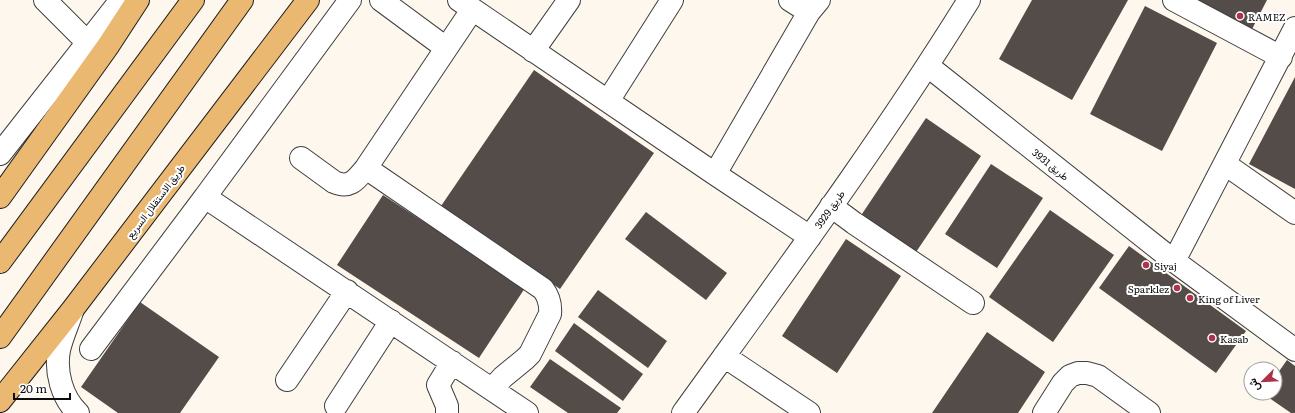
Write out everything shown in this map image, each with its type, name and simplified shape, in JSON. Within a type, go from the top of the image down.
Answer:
[{"type":"main road","points":[[0,197],[108,46],[138,0]]},
{"type":"main road","points":[[0,262],[193,0]]},
{"type":"main road","points":[[0,337],[242,0]]},
{"type":"main road","name":"طريق الاستقلال السريع","points":[[0,401],[73,309],[308,0]]},
{"type":"street","points":[[0,154],[121,0]]},
{"type":"street","points":[[91,349],[350,0]]},
{"type":"street","points":[[381,0],[446,48]]},
{"type":"street","points":[[533,50],[568,0]]},
{"type":"street","points":[[608,101],[672,0]]},
{"type":"street","points":[[714,174],[814,6],[790,0]]},
{"type":"street","name":"طريق 3929","points":[[683,413],[810,237],[928,66],[969,0]]},
{"type":"street","points":[[1174,0],[1281,57]]},
{"type":"street","points":[[53,4],[87,42]]},
{"type":"street","points":[[301,158],[334,182],[346,184],[352,182],[366,168],[446,48],[465,5],[714,174],[810,237]]},
{"type":"street","points":[[1174,261],[1295,28]]},
{"type":"street","name":"طريق 3931","points":[[928,66],[1174,261],[1295,350]]},
{"type":"street","points":[[1225,164],[1295,213]]},
{"type":"street","points":[[366,168],[542,289],[547,294],[551,307],[550,314],[530,354],[503,377],[492,390]]},
{"type":"street","points":[[205,197],[527,413]]},
{"type":"street","points":[[831,206],[973,304]]},
{"type":"street","points":[[287,380],[347,292]]},
{"type":"street","points":[[73,309],[59,351],[58,367],[60,382],[65,395],[78,413]]},
{"type":"street","points":[[336,406],[391,321]]},
{"type":"street","points":[[724,356],[809,413]]},
{"type":"street","points":[[447,413],[447,406],[438,385],[452,362]]},
{"type":"street","points":[[1044,413],[1063,383],[1070,376],[1078,373],[1087,373],[1098,376],[1149,413]]},
{"type":"building","points":[[1032,0],[1128,0],[1072,100],[999,59]]},
{"type":"building","name":"RAMEZ","points":[[1191,0],[1267,0],[1250,33]]},
{"type":"building","points":[[1145,6],[1217,43],[1162,151],[1090,114]]},
{"type":"building","points":[[534,70],[654,153],[560,289],[441,206]]},
{"type":"building","points":[[1295,77],[1295,189],[1249,164]]},
{"type":"building","points":[[926,118],[981,156],[912,258],[858,220]]},
{"type":"building","points":[[991,164],[1043,198],[997,268],[945,234]]},
{"type":"building","points":[[383,195],[525,288],[479,358],[337,265]]},
{"type":"building","points":[[1050,210],[1114,255],[1053,342],[989,297]]},
{"type":"building","points":[[646,212],[727,273],[706,300],[625,239]]},
{"type":"building","points":[[846,239],[901,276],[837,373],[782,336]]},
{"type":"building","points":[[1129,246],[1246,331],[1216,373],[1099,288]]},
{"type":"building","points":[[598,290],[667,341],[648,368],[578,317]]},
{"type":"building","points":[[140,302],[219,357],[180,413],[118,413],[81,387]]},
{"type":"building","points":[[574,323],[643,374],[623,401],[555,351]]},
{"type":"building","points":[[987,332],[1045,372],[1018,413],[932,413]]},
{"type":"building","points":[[550,359],[621,408],[617,413],[568,413],[530,387]]},
{"type":"building","points":[[1287,360],[1295,366],[1295,413],[1291,413],[1274,401],[1283,401],[1283,366]]},
{"type":"place","name":"RAMEZ","points":[[1240,16]]},
{"type":"place","name":"Siyaj","points":[[1146,265]]},
{"type":"place","name":"Sparklez","points":[[1177,288]]},
{"type":"place","name":"King of Liver","points":[[1190,298]]},
{"type":"place","name":"Kasab","points":[[1212,338]]}]
